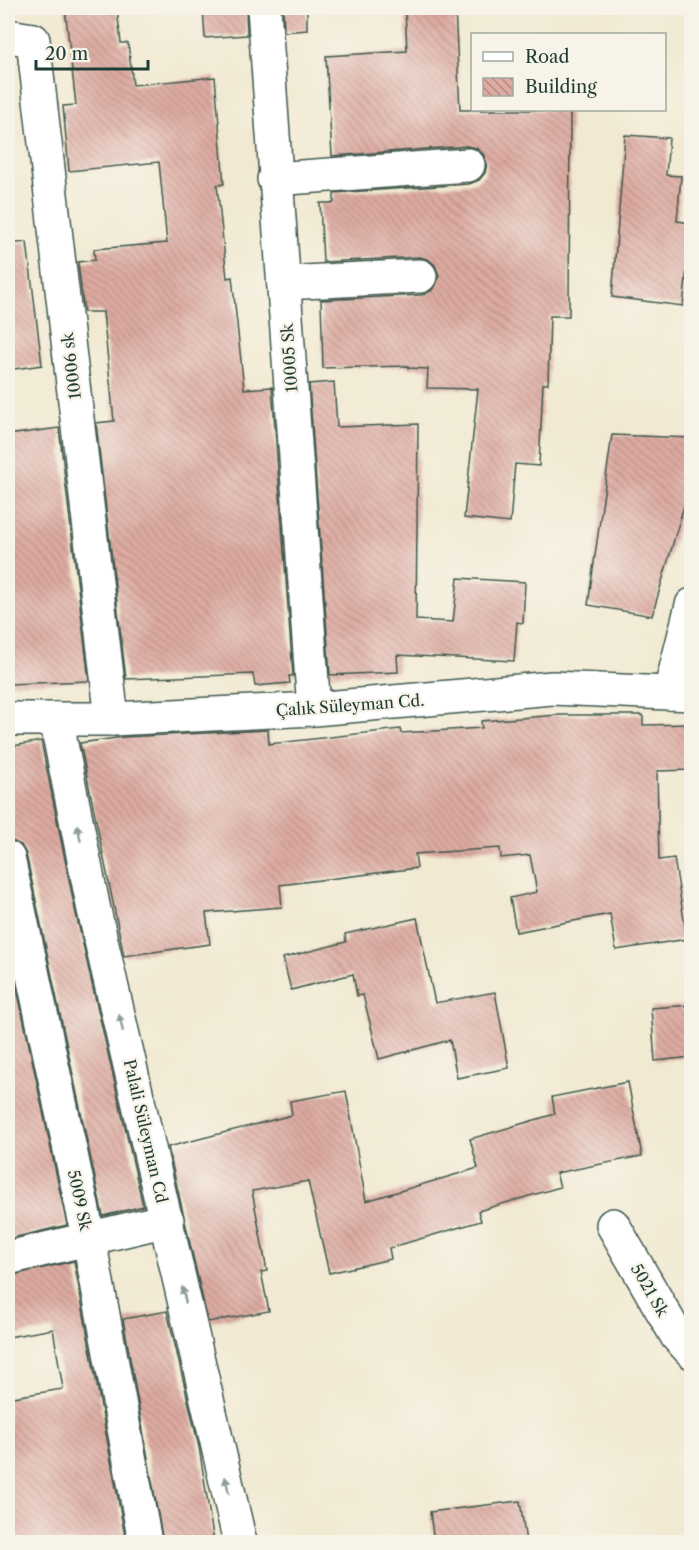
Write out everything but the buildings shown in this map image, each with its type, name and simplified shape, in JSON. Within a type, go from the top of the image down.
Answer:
[{"type":"street","name":"10005 Sk","points":[[264,8],[274,179],[284,283],[314,709]]},
{"type":"street","name":"10006 sk","points":[[8,36],[33,40],[112,719]]},
{"type":"street","points":[[274,179],[468,165]]},
{"type":"street","points":[[284,283],[420,276]]},
{"type":"street","points":[[680,693],[692,605]]},
{"type":"street","name":"Çalık Süleyman Cd.","points":[[8,720],[112,719],[314,709],[552,688],[680,693]]},
{"type":"street","name":"Palali Süleyman Cd","points":[[56,719],[94,910],[240,1542]]},
{"type":"street","name":"5009 Sk","points":[[8,858],[89,1239],[145,1542]]},
{"type":"street","points":[[8,1258],[167,1220]]},
{"type":"street","name":"5021 Sk","points":[[613,1225],[677,1336],[692,1352]]}]
